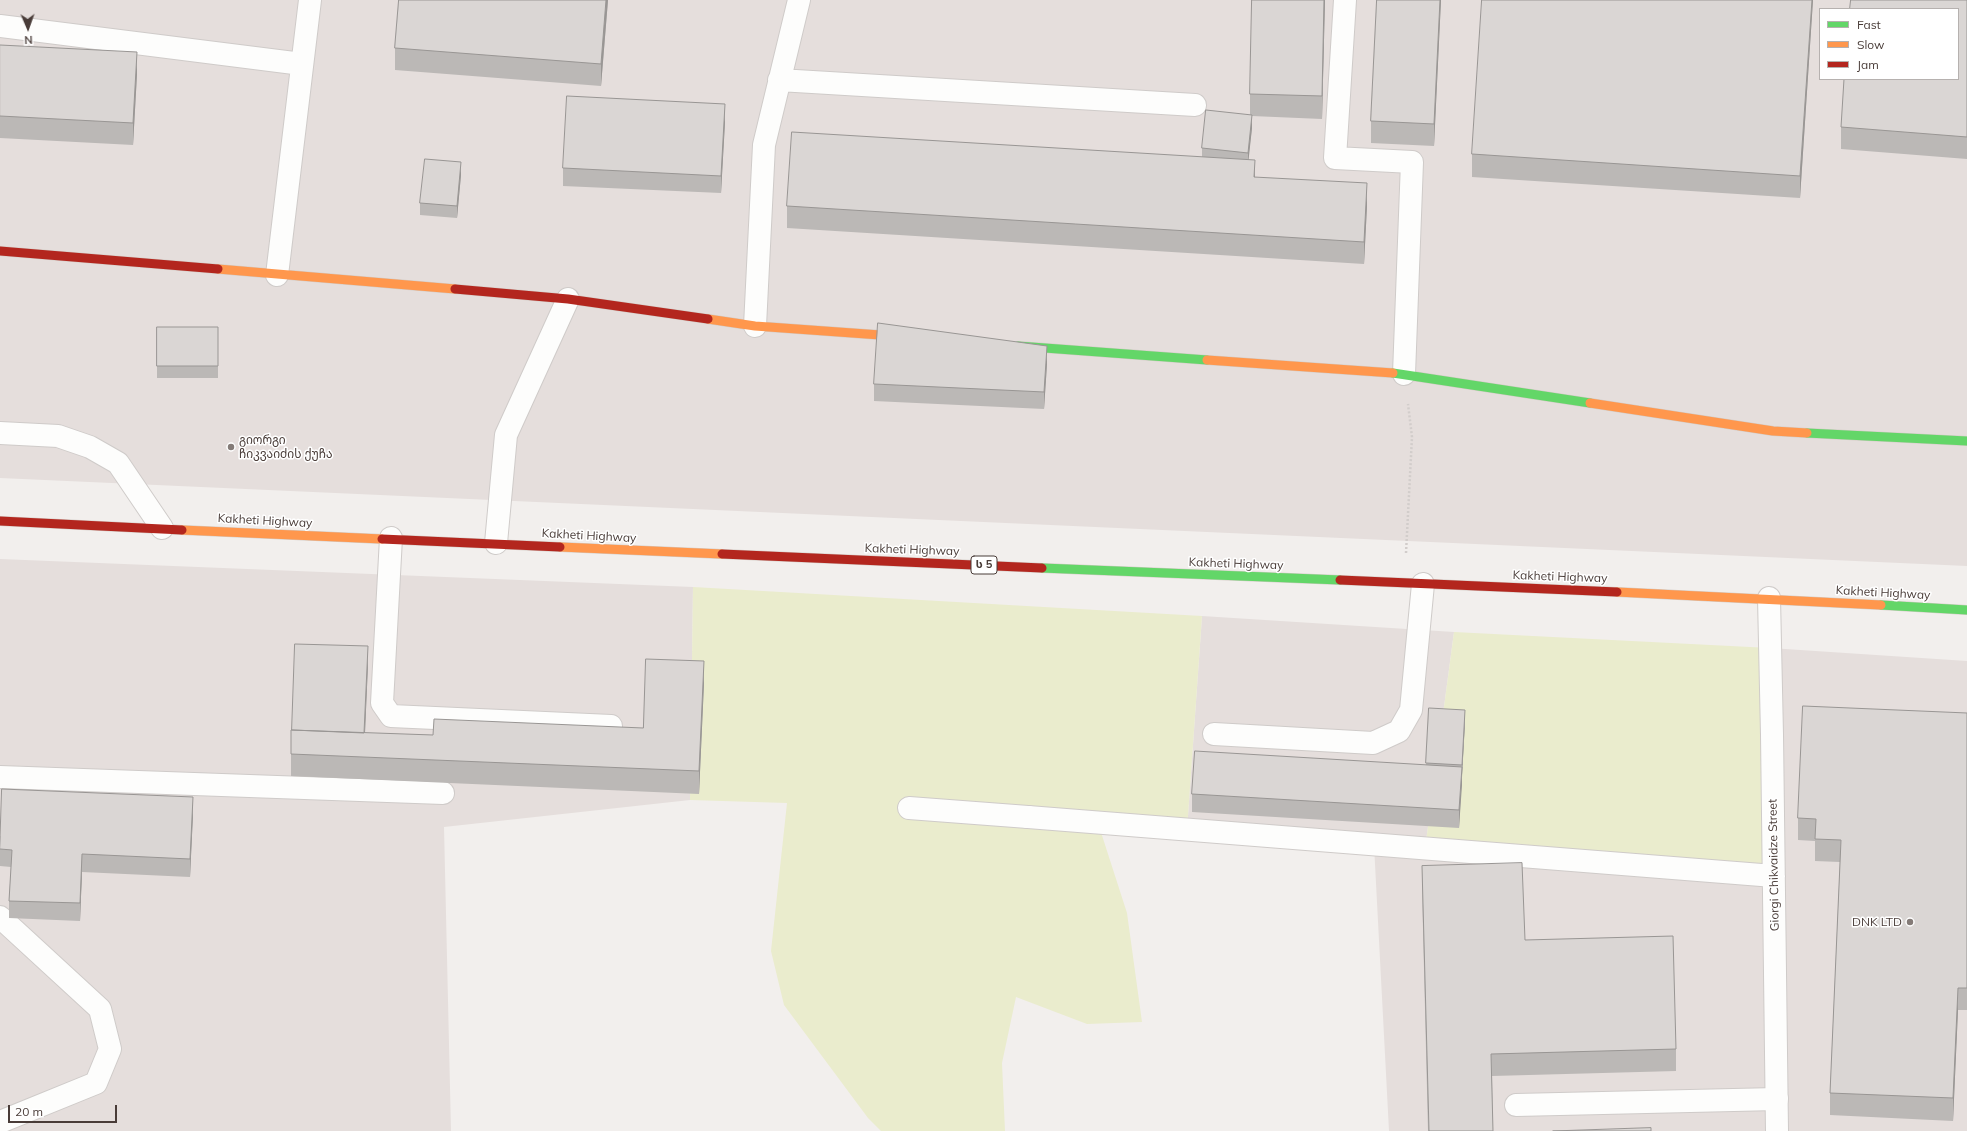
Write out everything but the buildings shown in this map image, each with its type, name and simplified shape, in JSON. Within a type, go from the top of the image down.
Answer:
[{"type":"main road","points":[[0,251],[568,299],[755,326],[921,338]]},
{"type":"main road","points":[[1008,345],[1404,374],[1773,431],[1967,441]]},
{"type":"main road","name":"Kakheti Highway","points":[[0,521],[391,538],[638,551],[1769,598],[1967,610]]},
{"type":"street","points":[[277,275],[310,0]]},
{"type":"street","points":[[755,326],[764,145],[799,0]]},
{"type":"street","points":[[1345,0],[1335,158],[1412,162],[1404,374]]},
{"type":"street","points":[[0,26],[302,64]]},
{"type":"street","points":[[779,80],[1195,106]]},
{"type":"street","points":[[496,543],[506,435],[568,299]]},
{"type":"street","points":[[0,433],[58,436],[90,447],[118,463],[162,528]]},
{"type":"street","points":[[391,538],[382,703],[391,716],[611,726]]},
{"type":"street","points":[[1214,734],[1373,743],[1399,731],[1411,710],[1414,583]]},
{"type":"street","name":"Giorgi Chikvaidze Street","points":[[1769,598],[1777,1131]]},
{"type":"street","points":[[0,777],[443,793]]},
{"type":"street","points":[[909,808],[1774,876]]},
{"type":"street","points":[[0,916],[100,1009],[110,1049],[96,1083],[0,1122]]},
{"type":"street","points":[[1516,1105],[1777,1099]]},
{"type":"path","points":[[1404,374],[1412,437],[1414,583]]},
{"type":"shaded area","points":[[0,0],[1967,0],[1967,566],[0,478]]},
{"type":"shaded area","points":[[0,559],[693,587],[690,800],[444,827],[451,1131],[0,1131]]},
{"type":"shaded area","points":[[1202,616],[1454,632],[1425,849],[1770,648],[1967,661],[1967,1131],[1389,1131],[1374,845],[1187,830]]},
{"type":"green space","points":[[693,587],[1202,616],[1187,830],[1098,823],[1127,913],[1142,1022],[1087,1024],[1016,997],[1002,1063],[1005,1131],[881,1131],[868,1118],[784,1005],[771,951],[787,803],[690,800]]},
{"type":"green space","points":[[1454,632],[1770,648],[1774,876],[1425,849]]},
{"type":"traffic: fast","points":[[1018,346],[1207,360]]},
{"type":"traffic: fast","points":[[1393,373],[1590,403]]},
{"type":"traffic: fast","points":[[1807,433],[1967,441]]},
{"type":"traffic: fast","points":[[1042,568],[1340,580]]},
{"type":"traffic: fast","points":[[1881,605],[1967,610]]},
{"type":"traffic: slow","points":[[218,269],[455,289]]},
{"type":"traffic: slow","points":[[708,319],[755,326],[908,337]]},
{"type":"traffic: slow","points":[[1207,360],[1393,373]]},
{"type":"traffic: slow","points":[[1590,403],[1773,431],[1807,433]]},
{"type":"traffic: slow","points":[[182,530],[382,539]]},
{"type":"traffic: slow","points":[[560,547],[722,554]]},
{"type":"traffic: slow","points":[[1617,592],[1881,605]]},
{"type":"traffic: jam","points":[[0,251],[218,269]]},
{"type":"traffic: jam","points":[[455,289],[568,299],[708,319]]},
{"type":"traffic: jam","points":[[0,521],[182,530]]},
{"type":"traffic: jam","points":[[382,539],[560,547]]},
{"type":"traffic: jam","points":[[722,554],[1042,568]]},
{"type":"traffic: jam","points":[[1340,580],[1617,592]]},
{"type":"place","name":"გიორგი ჩიკვაიძის ქუჩა","points":[[231,447]]},
{"type":"place","name":"DNK LTD","points":[[1910,922]]}]
